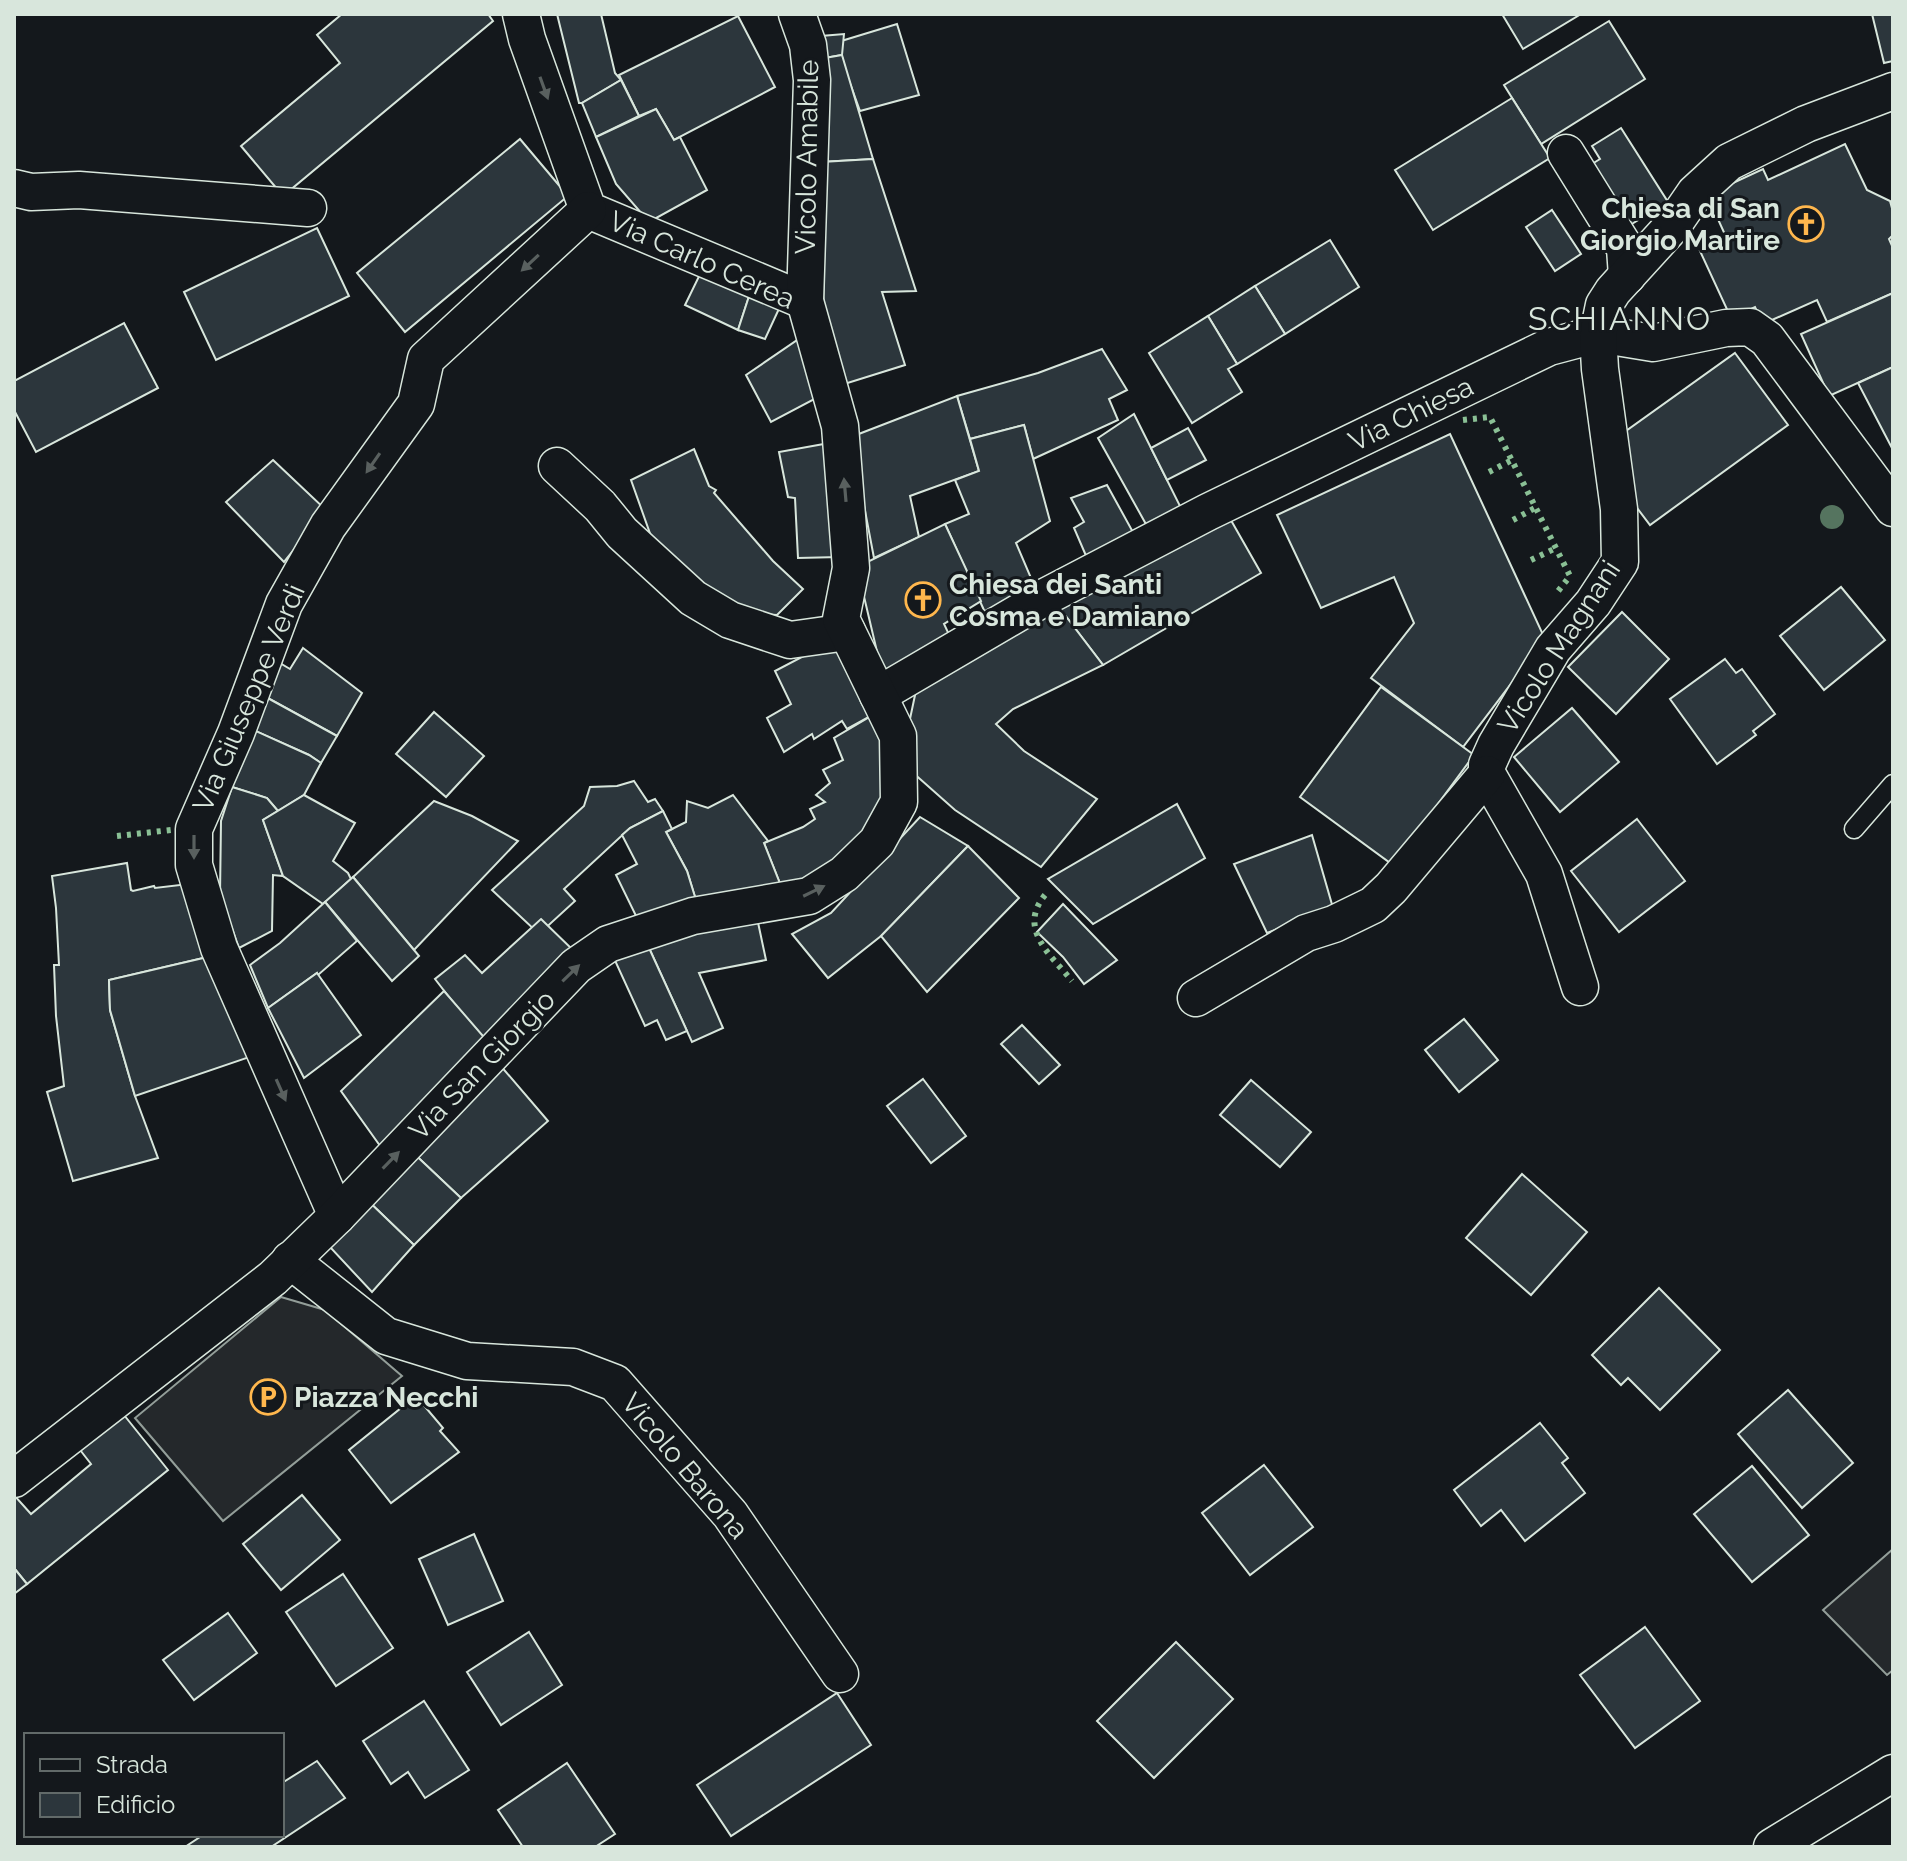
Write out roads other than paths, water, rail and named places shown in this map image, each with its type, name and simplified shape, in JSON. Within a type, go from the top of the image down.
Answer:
[{"type":"street","name":"Via Carlo Cerea","points":[[521,14],[527,39],[588,210],[805,301],[840,426],[851,568],[841,619],[847,632]]},
{"type":"street","name":"Vicolo Amabile","points":[[797,14],[808,45],[812,80],[805,301]]},
{"type":"street","points":[[1893,91],[1806,124],[1729,162],[1695,193],[1673,225],[1604,305],[1598,334],[1653,343],[1726,328],[1750,327],[1767,339],[1893,508]]},
{"type":"street","points":[[1566,153],[1625,248],[1627,276]]},
{"type":"street","points":[[14,188],[31,192],[79,190],[308,208]]},
{"type":"street","name":"Via Giuseppe Verdi","points":[[337,1216],[219,948],[194,865],[194,829],[236,733],[284,604],[328,526],[416,404],[426,359],[588,210]]},
{"type":"street","name":"Via Chiesa","points":[[878,695],[1047,596],[1208,512],[1549,347],[1598,334]]},
{"type":"street","name":"Vicolo Magnani","points":[[1196,998],[1306,933],[1334,924],[1373,905],[1391,888],[1487,774],[1487,765],[1496,745],[1553,649],[1593,603],[1620,562],[1619,509],[1602,397],[1598,334]]},
{"type":"street","points":[[557,466],[693,598],[730,620],[790,640],[847,632]]},
{"type":"street","name":"Via San Giorgio","points":[[14,1479],[273,1278],[337,1216],[576,966],[608,944],[693,916],[809,896],[844,874],[877,842],[899,802],[898,736],[847,632]]},
{"type":"street","points":[[1487,774],[1544,874],[1580,987]]},
{"type":"street","name":"Vicolo Barona","points":[[290,1260],[386,1336],[467,1361],[573,1367],[615,1383],[730,1514],[840,1674]]},
{"type":"street","points":[[1772,1847],[1893,1773]]},
{"type":"lane","points":[[1854,829],[1893,784]]},
{"type":"place","name":"Chiesa di San Giorgio Martire","points":[[1806,224]]},
{"type":"place","name":"Chiesa dei Santi Cosma e Damiano","points":[[923,600]]},
{"type":"place","name":"Piazza Necchi","points":[[268,1397]]},
{"type":"district","name":"SCHIANNO","points":[[1620,318]]}]
